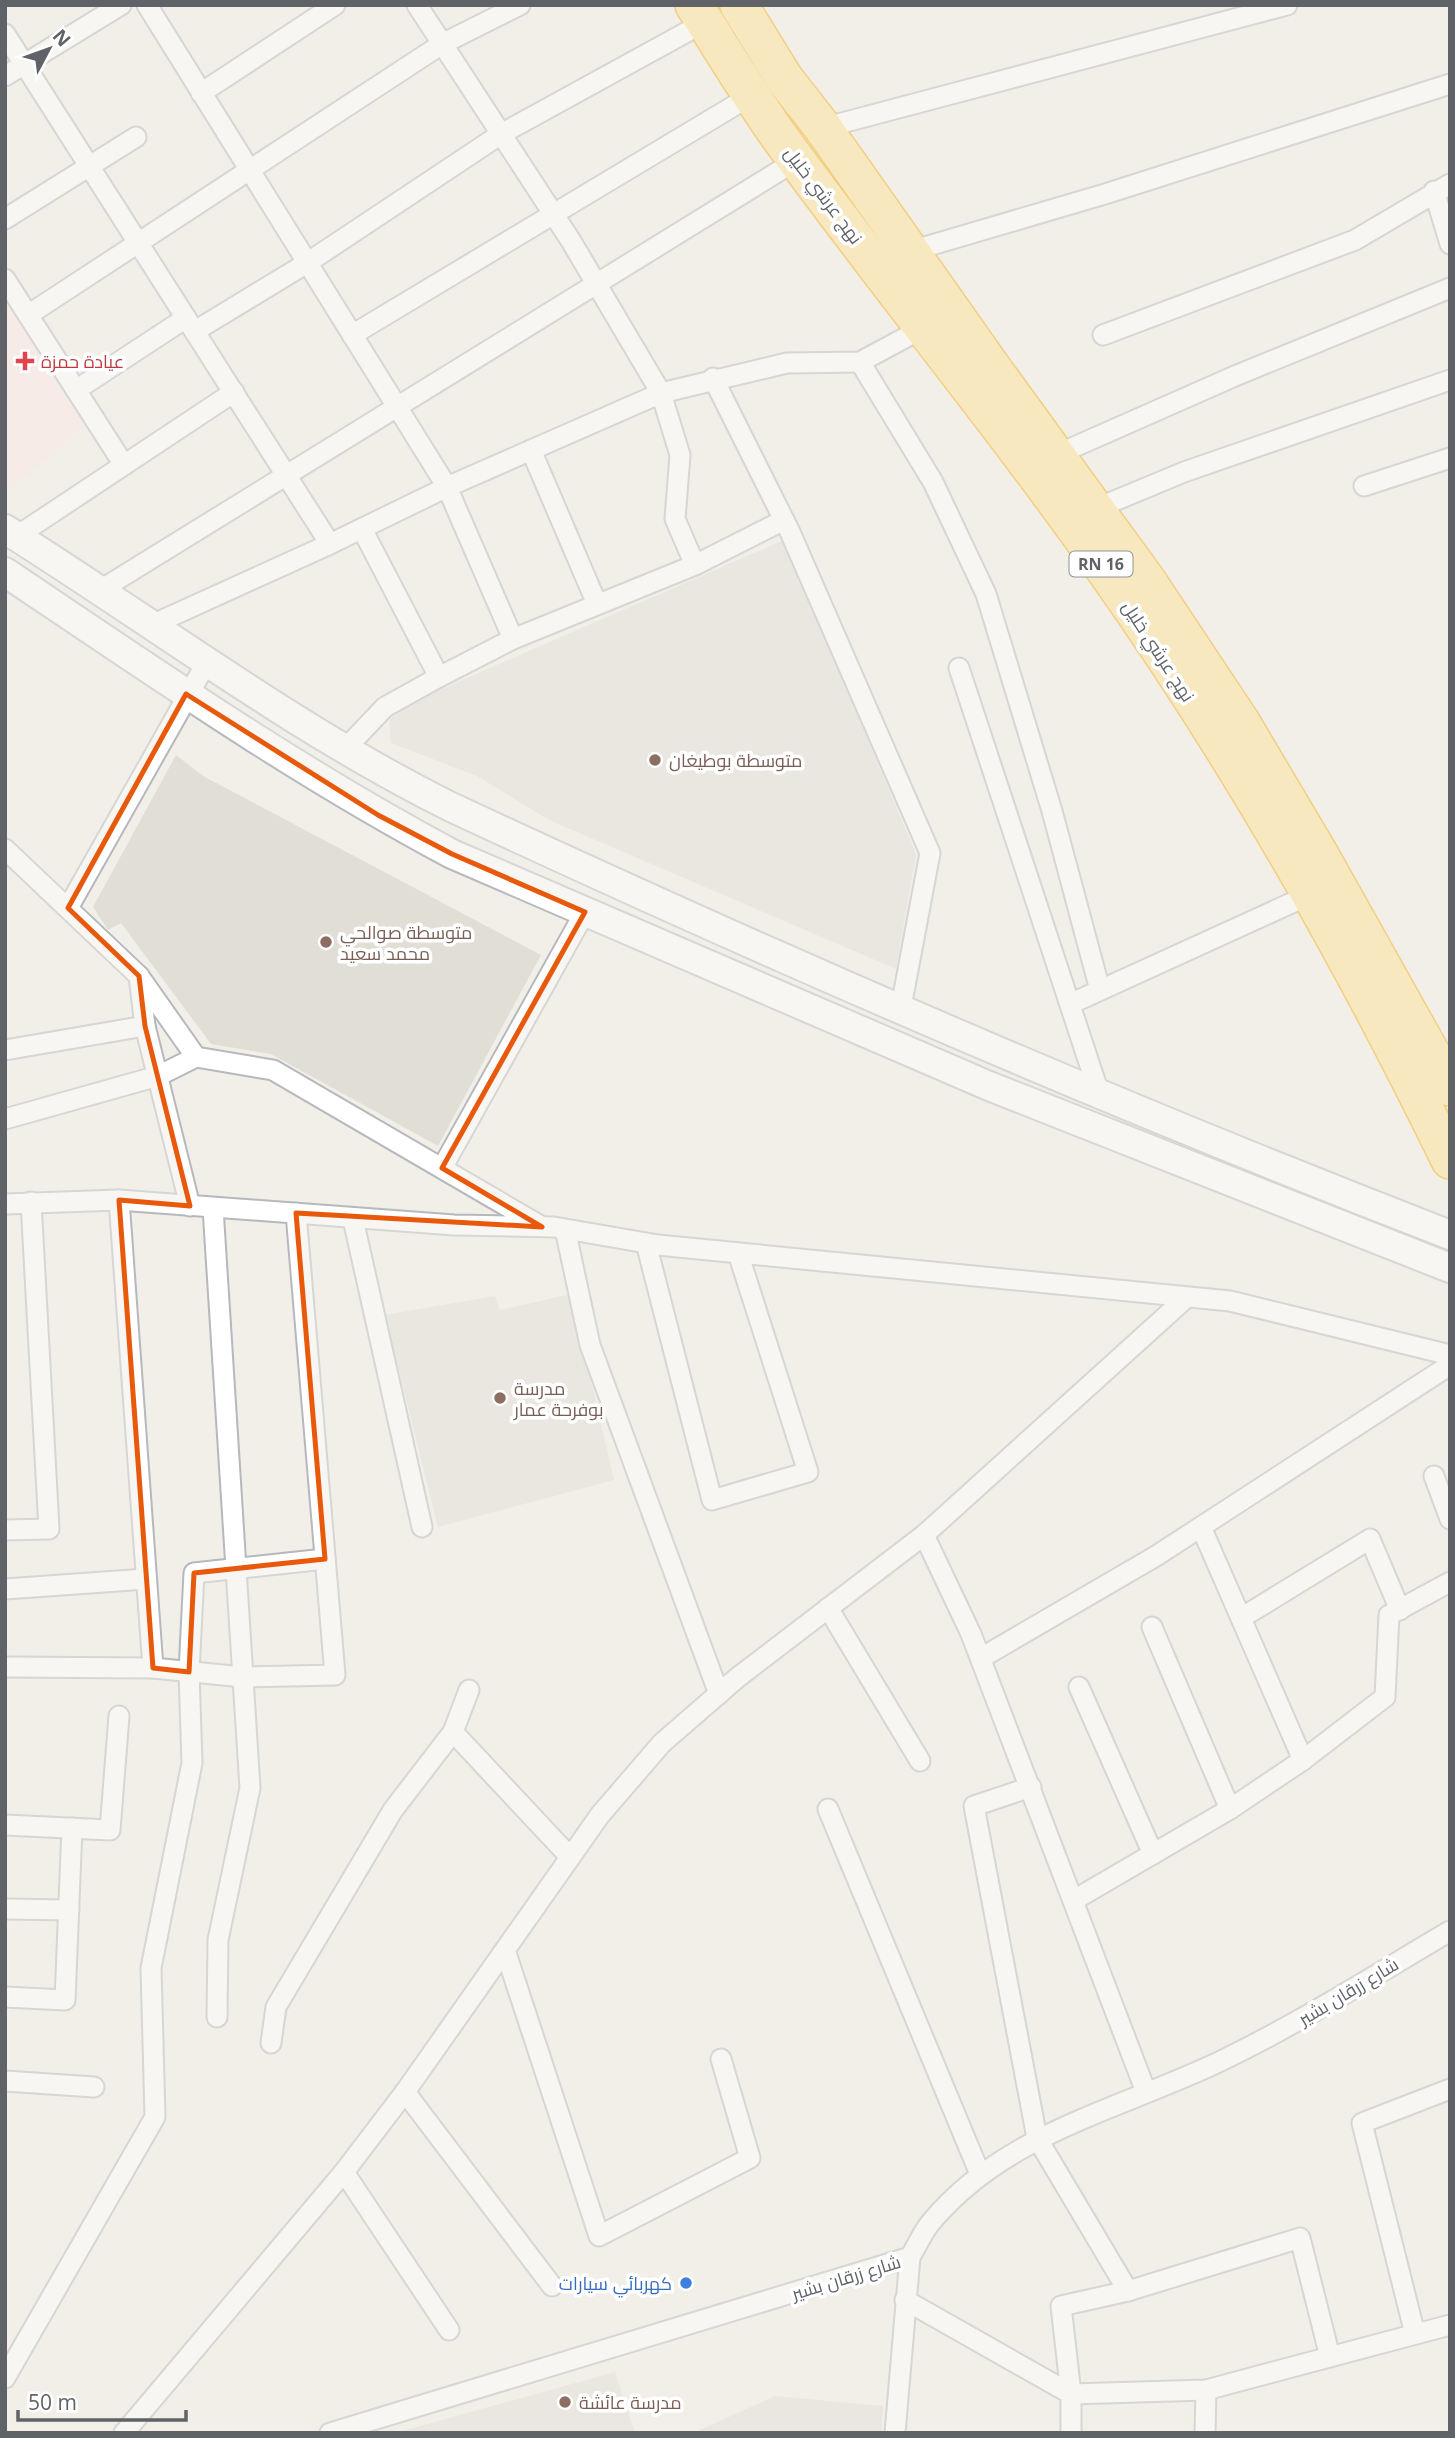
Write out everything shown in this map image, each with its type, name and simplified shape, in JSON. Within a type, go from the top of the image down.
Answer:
[{"type":"highway","name":"نهج عرشي خليل","points":[[739,5],[784,78],[823,128],[1148,582],[1241,722],[1321,856],[1450,1087]]},
{"type":"highway","name":"نهج عرشي خليل","points":[[699,14],[797,160],[1104,568],[1221,746],[1400,1057],[1450,1160]]},
{"type":"street","points":[[5,75],[121,5]]},
{"type":"street","points":[[146,5],[447,487],[513,639]]},
{"type":"street","points":[[201,93],[335,5]]},
{"type":"street","points":[[417,5],[552,213],[661,393],[680,455],[675,519],[695,565]]},
{"type":"street","points":[[28,315],[442,44],[520,5]]},
{"type":"street","points":[[823,128],[1287,5]]},
{"type":"street","points":[[76,390],[190,324],[307,263],[501,134],[699,14]]},
{"type":"street","points":[[5,34],[330,544]]},
{"type":"street","points":[[911,251],[1105,194],[1450,84]]},
{"type":"street","points":[[352,335],[752,94]]},
{"type":"street","points":[[5,219],[136,137]]},
{"type":"street","points":[[102,589],[797,160]]},
{"type":"street","points":[[1103,335],[1354,240],[1442,187],[1450,244]]},
{"type":"street","points":[[5,279],[124,465]]},
{"type":"street","points":[[1056,455],[1235,376],[1450,288]]},
{"type":"street","points":[[154,624],[447,487],[661,393],[713,378],[787,363],[860,362],[925,327]]},
{"type":"street","points":[[860,362],[933,482],[986,594],[1052,811],[1100,990]]},
{"type":"street","points":[[713,378],[784,520],[930,853],[901,1007]]},
{"type":"street","points":[[1095,509],[1184,472],[1450,380]]},
{"type":"street","points":[[234,392],[124,465],[11,533],[397,780],[533,845],[1099,1093],[1254,1159],[1450,1235]]},
{"type":"street","points":[[531,450],[597,604]]},
{"type":"street","points":[[1364,486],[1450,458]]},
{"type":"street","points":[[345,749],[385,707],[439,677],[513,639],[695,565],[784,520]]},
{"type":"street","points":[[362,529],[439,677]]},
{"type":"street","points":[[5,572],[187,694],[379,815],[452,854],[989,1086],[1450,1268]]},
{"type":"street","points":[[68,908],[208,660]]},
{"type":"street","points":[[959,668],[1099,1093]]},
{"type":"street","points":[[5,849],[139,976],[196,1057]]},
{"type":"street","points":[[1070,1004],[1309,895]]},
{"type":"street","points":[[442,1168],[585,912]]},
{"type":"street","points":[[139,976],[145,1026],[190,1206]]},
{"type":"street","points":[[5,1050],[145,1026]]},
{"type":"street","points":[[5,1119],[158,1076],[196,1057],[273,1070],[542,1227]]},
{"type":"street","points":[[119,1200],[153,1668]]},
{"type":"street","points":[[5,1204],[119,1200],[353,1219],[565,1228],[646,1243],[1230,1301],[1450,1355]]},
{"type":"street","points":[[5,1530],[49,1529],[31,1202]]},
{"type":"street","points":[[213,1208],[250,1788],[218,1940],[218,2017]]},
{"type":"street","points":[[5,1667],[153,1668],[243,1677],[335,1675],[296,1213]]},
{"type":"street","points":[[353,1219],[422,1527]]},
{"type":"street","points":[[565,1228],[590,1345],[719,1693]]},
{"type":"street","points":[[646,1243],[712,1500],[808,1472],[738,1253]]},
{"type":"street","points":[[124,2433],[344,2172],[405,2092],[600,1815],[662,1743],[719,1693],[924,1535],[1186,1297]]},
{"type":"street","points":[[981,1658],[1201,1527],[1450,1365]]},
{"type":"street","points":[[1434,1476],[1450,1519]]},
{"type":"street","points":[[1201,1527],[1303,1760]]},
{"type":"street","points":[[924,1535],[981,1658],[1146,2092]]},
{"type":"street","points":[[1241,1618],[1370,1539],[1400,1609]]},
{"type":"street","points":[[5,2378],[155,2117],[151,1968],[192,1763],[189,1672],[194,1573],[325,1559]]},
{"type":"street","points":[[5,1588],[146,1579]]},
{"type":"street","points":[[1074,1900],[1230,1809],[1303,1760],[1385,1697],[1389,1615],[1450,1583]]},
{"type":"street","points":[[828,1608],[920,1761]]},
{"type":"street","points":[[1152,1627],[1230,1809]]},
{"type":"street","points":[[1079,1687],[1153,1854]]},
{"type":"street","points":[[271,2043],[276,2007],[393,1810],[453,1732],[470,1690]]},
{"type":"street","points":[[5,1825],[110,1830],[119,1716]]},
{"type":"street","points":[[453,1732],[570,1857]]},
{"type":"street","points":[[1031,1787],[974,1806],[1037,2137],[1128,2291]]},
{"type":"street","points":[[828,1808],[980,2174]]},
{"type":"street","points":[[5,1997],[65,2000],[72,1828]]},
{"type":"street","points":[[5,1909],[69,1910]]},
{"type":"street","name":"شارع زرقان بشير","points":[[330,2433],[378,2425],[910,2257],[931,2222],[980,2174],[1037,2137],[1221,2061],[1302,2020],[1450,1931]]},
{"type":"street","points":[[505,1950],[599,2236],[750,2158],[721,2059]]},
{"type":"street","points":[[5,2081],[94,2087]]},
{"type":"street","points":[[1415,2334],[1362,2123],[1450,2089]]},
{"type":"street","points":[[405,2092],[552,2287]]},
{"type":"street","points":[[344,2172],[449,2330]]},
{"type":"street","points":[[1071,2433],[1071,2394],[1061,2306],[1128,2291],[1300,2238],[1330,2357]]},
{"type":"street","points":[[895,2433],[910,2257]]},
{"type":"street","points":[[905,2300],[1071,2394],[1206,2390],[1450,2325]]},
{"type":"street","points":[[1205,2433],[1206,2390]]},
{"type":"highlighted area","points":[[186,694],[378,815],[452,854],[585,912],[442,1168],[542,1227],[296,1213],[325,1559],[194,1573],[189,1672],[153,1668],[119,1200],[190,1206],[145,1026],[139,976],[68,908]]},
{"type":"shaded area","name":"عيادة حمزة","points":[[5,297],[85,425],[11,489],[5,486]]},
{"type":"shaded area","name":"متوسطة بوطيغان","points":[[784,540],[916,854],[896,969],[549,820],[477,776],[391,743],[389,722],[398,708]]},
{"type":"shaded area","name":"متوسطة صوالحي محمد سعيد","points":[[176,755],[203,776],[541,955],[438,1146],[271,1054],[211,1044],[121,923],[108,930],[93,907]]},
{"type":"shaded area","name":"مدرسة بوفرحة عمار","points":[[571,1294],[614,1480],[438,1527],[385,1315],[495,1296],[500,1310]]},
{"type":"shaded area","name":"مدرسة عائشة","points":[[615,2372],[635,2433],[395,2433]]},
{"type":"shaded area","points":[[775,2396],[883,2406],[881,2433],[693,2433]]},
{"type":"place","name":"عيادة حمزة","points":[[25,361]]},
{"type":"place","name":"متوسطة بوطيغان","points":[[655,760]]},
{"type":"place","name":"متوسطة صوالحي محمد سعيد","points":[[326,942]]},
{"type":"place","name":"مدرسة بوفرحة عمار","points":[[500,1398]]},
{"type":"place","name":"كهربائي سيارات","points":[[686,2283]]},
{"type":"place","name":"مدرسة عائشة","points":[[565,2402]]}]
